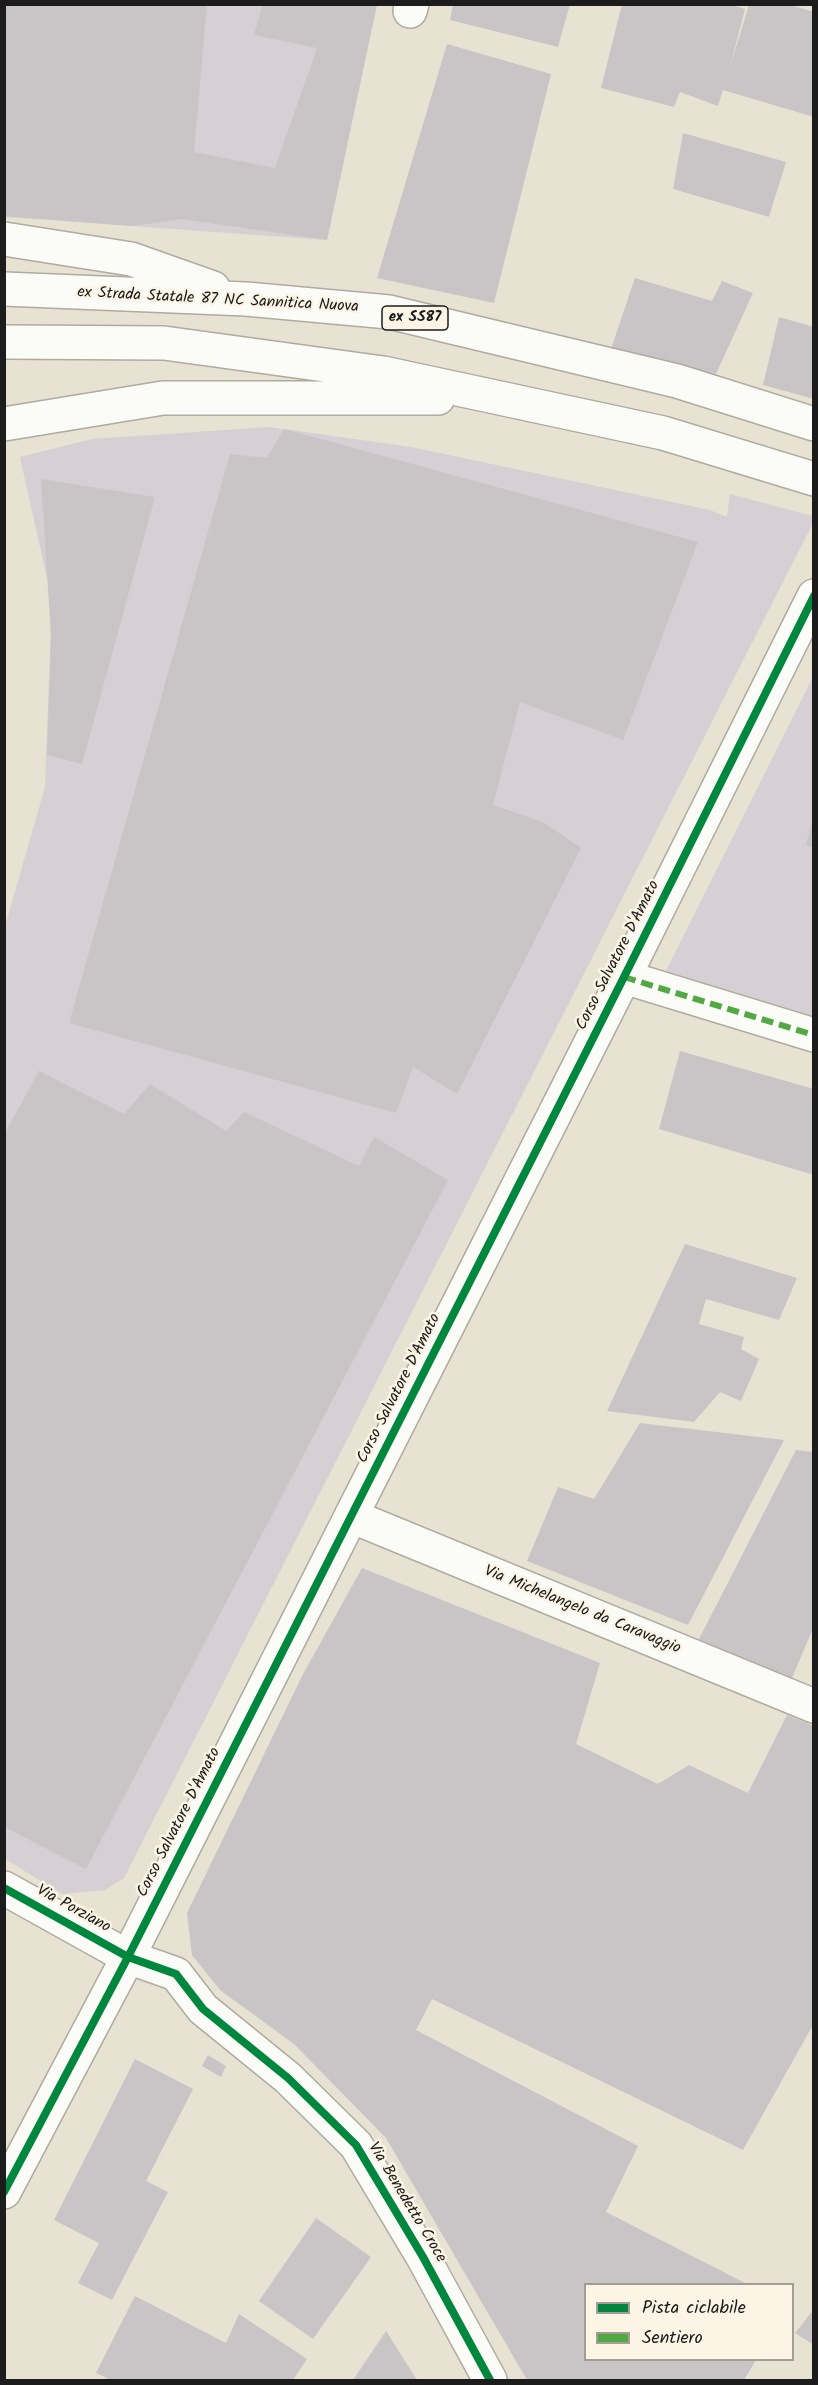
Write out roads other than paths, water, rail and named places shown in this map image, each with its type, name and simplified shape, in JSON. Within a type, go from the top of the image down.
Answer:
[{"type":"main road","points":[[4,239],[131,259],[246,300]]},
{"type":"main road","name":"ex Strada Statale 87 NC Sannitica Nuova","points":[[4,289],[246,300],[389,312],[677,381],[813,424]]},
{"type":"main road","points":[[4,342],[164,343],[383,373],[663,433],[813,479]]},
{"type":"main road","points":[[4,424],[163,398],[490,397]]},
{"type":"main road","name":"Corso Salvatore D'Amato","points":[[4,2192],[128,1957],[624,977],[813,596]]},
{"type":"main road","points":[[624,977],[813,1035]]},
{"type":"main road","name":"Via Michelangelo da Caravaggio","points":[[351,1516],[813,1706]]},
{"type":"main road","name":"Via Porziano","points":[[4,1888],[128,1957]]},
{"type":"main road","name":"Via Benedetto Croce","points":[[128,1957],[165,1995],[203,2009],[288,2078],[356,2145],[423,2257],[490,2380]]}]
